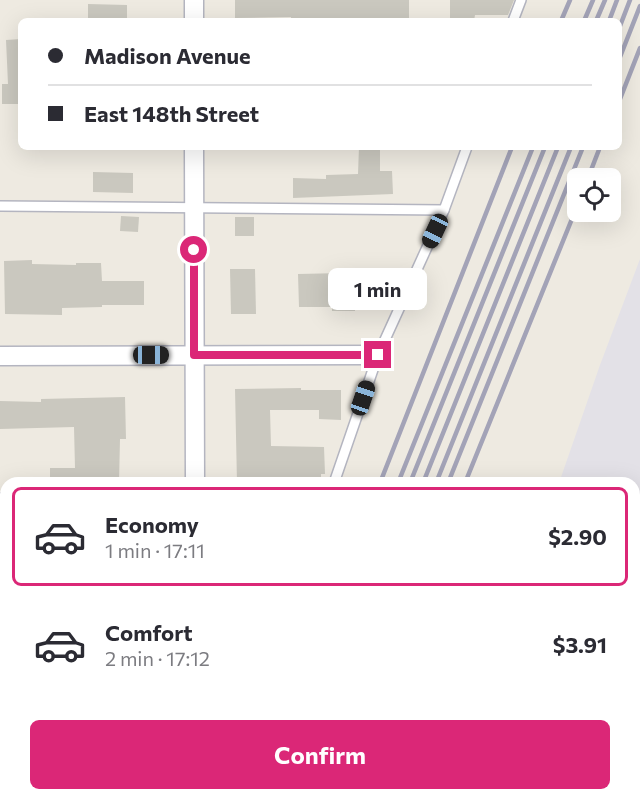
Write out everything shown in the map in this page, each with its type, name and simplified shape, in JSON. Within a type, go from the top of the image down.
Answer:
[{"type":"street","points":[[194,0],[194,18]]},
{"type":"street","points":[[194,150],[195,477]]},
{"type":"street","points":[[0,356],[378,355]]},
{"type":"lane","points":[[514,18],[521,0]]},
{"type":"lane","points":[[336,477],[378,355],[444,210],[466,150]]},
{"type":"lane","points":[[0,206],[444,210]]},
{"type":"shaded area","points":[[640,259],[640,477],[561,477]]},
{"type":"building","points":[[235,0],[409,0],[409,18],[235,18]]},
{"type":"building","points":[[450,0],[514,0],[508,15],[450,18]]},
{"type":"building","points":[[88,4],[127,5],[127,18],[88,18]]},
{"type":"building","points":[[18,39],[18,104],[2,104],[2,84],[8,84],[6,40]]},
{"type":"building","points":[[359,150],[380,150],[380,171],[392,171],[393,194],[293,198],[293,178],[326,179],[326,175],[358,174]]},
{"type":"building","points":[[93,172],[133,173],[133,193],[93,192]]},
{"type":"building","points":[[121,216],[139,217],[138,232],[120,231]]},
{"type":"building","points":[[235,217],[254,217],[254,236],[235,236]]},
{"type":"building","points":[[32,260],[32,264],[101,263],[102,281],[144,281],[144,305],[62,308],[62,315],[5,314],[4,261]]},
{"type":"building","points":[[230,269],[255,269],[256,314],[231,314]]},
{"type":"building","points":[[343,273],[343,283],[354,283],[355,311],[332,311],[332,307],[299,307],[298,274]]},
{"type":"building","points":[[235,389],[341,390],[341,420],[319,419],[319,410],[270,410],[271,446],[324,447],[325,474],[321,474],[321,477],[237,477]]},
{"type":"building","points":[[125,397],[126,439],[120,439],[119,477],[50,477],[50,468],[75,468],[74,427],[0,429],[0,401],[41,402],[41,399]]},
{"type":"railway","points":[[562,18],[570,0]]},
{"type":"railway","points":[[585,18],[593,0]]},
{"type":"railway","points":[[597,18],[605,0]]},
{"type":"railway","points":[[610,18],[617,0]]},
{"type":"railway","points":[[622,21],[630,0]]},
{"type":"railway","points":[[622,52],[640,6]]},
{"type":"railway","points":[[622,94],[640,48]]},
{"type":"railway","points":[[382,477],[511,150]]},
{"type":"railway","points":[[400,477],[532,150]]},
{"type":"railway","points":[[412,477],[544,150]]},
{"type":"railway","points":[[425,477],[557,150]]},
{"type":"railway","points":[[438,477],[570,150]]},
{"type":"railway","points":[[450,477],[582,150]]},
{"type":"railway","points":[[592,168],[599,150]]},
{"type":"railway","points":[[467,477],[571,222]]},
{"type":"route","points":[[194,250],[194,355],[378,355]]}]
